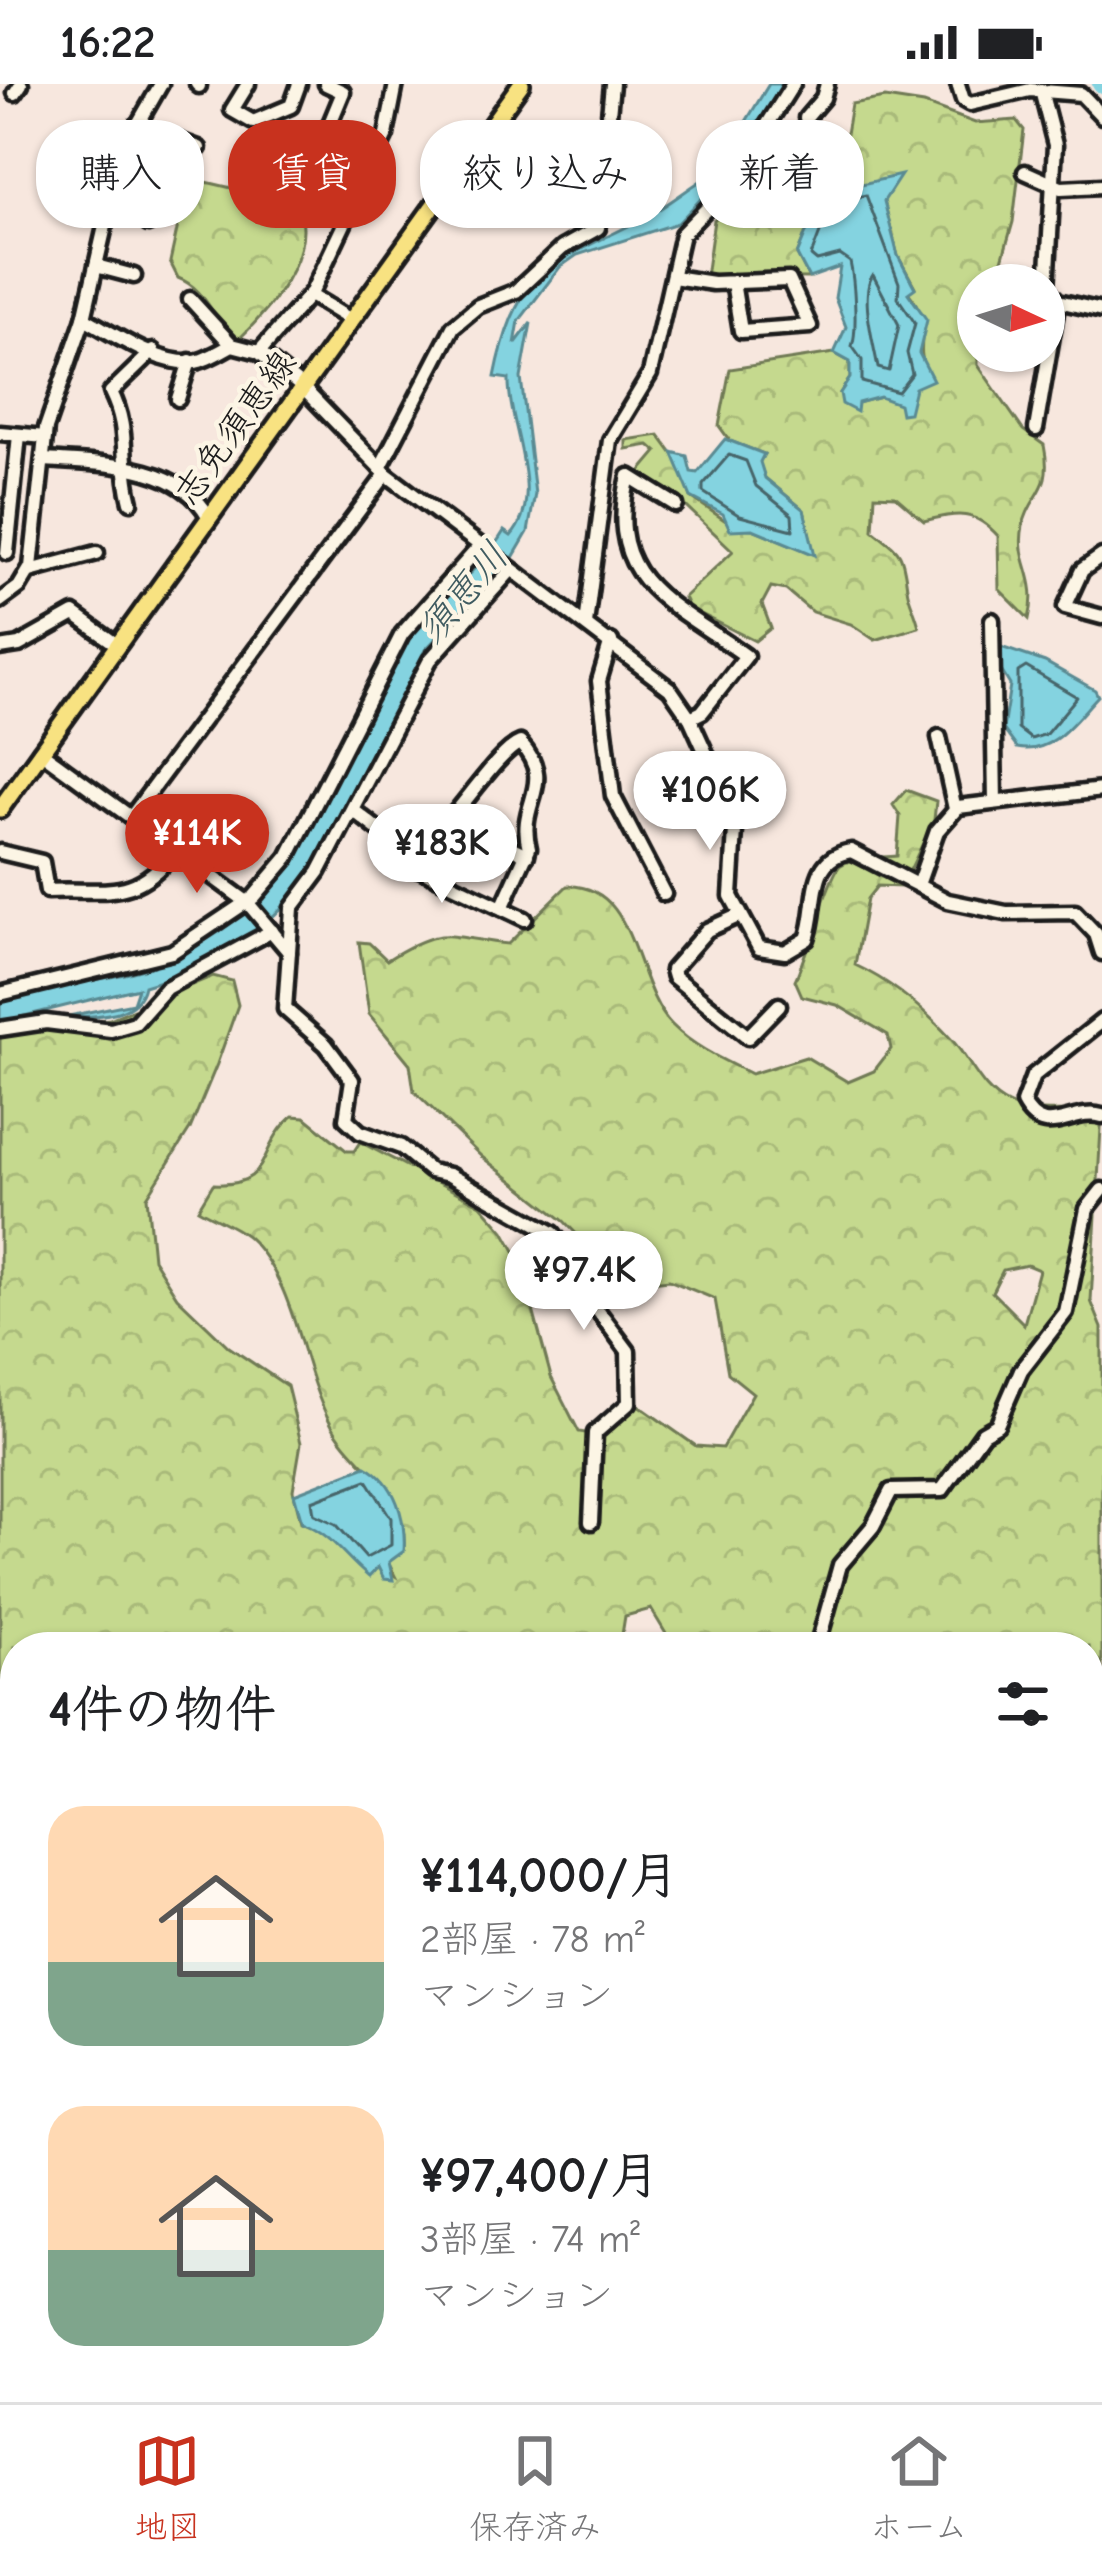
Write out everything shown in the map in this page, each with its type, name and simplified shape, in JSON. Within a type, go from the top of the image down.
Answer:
[{"type":"main road","name":"志免須恵線","points":[[0,809],[521,84]]},
{"type":"street","points":[[139,120],[161,84]]},
{"type":"street","points":[[248,84],[232,110],[254,122],[291,106],[299,84]]},
{"type":"street","points":[[326,84],[343,92],[331,120]]},
{"type":"street","points":[[389,120],[396,84]]},
{"type":"street","points":[[131,818],[383,471],[453,327],[478,306],[516,291],[562,248],[598,228],[612,84]]},
{"type":"street","points":[[586,624],[610,440],[650,374],[682,234],[728,187],[793,84]]},
{"type":"street","points":[[806,118],[823,98],[826,84]]},
{"type":"street","points":[[958,84],[962,100],[970,104],[1041,90],[1081,94],[1102,116]]},
{"type":"street","points":[[1041,90],[1055,145],[1046,264]]},
{"type":"street","points":[[1025,172],[1052,185],[1102,186]]},
{"type":"street","points":[[0,601],[31,565],[45,437],[84,318],[104,228]]},
{"type":"street","points":[[259,352],[310,295],[340,228]]},
{"type":"street","points":[[96,266],[134,276]]},
{"type":"street","points":[[673,277],[789,280],[810,326],[741,331],[733,282]]},
{"type":"street","points":[[310,295],[351,320]]},
{"type":"street","points":[[190,299],[232,345],[259,352],[302,387],[383,471],[656,674],[690,718],[729,804],[735,830],[731,896],[759,948],[785,952],[807,939],[818,874],[827,859],[851,851],[919,882],[948,901],[1006,914],[1075,912],[1096,934],[1102,953]]},
{"type":"street","points":[[1065,303],[1102,311]]},
{"type":"street","points":[[84,318],[153,351],[190,362],[232,345]]},
{"type":"street","points":[[131,502],[121,466],[125,421],[111,392],[153,351]]},
{"type":"street","points":[[178,399],[190,362]]},
{"type":"street","points":[[1036,429],[1046,372]]},
{"type":"street","points":[[0,433],[45,437]]},
{"type":"street","points":[[19,435],[4,552],[31,565],[97,553]]},
{"type":"street","points":[[44,460],[135,468],[199,500],[208,516]]},
{"type":"street","points":[[676,505],[629,476],[619,516],[634,573],[746,656],[702,712],[690,718]]},
{"type":"street","points":[[0,994],[172,952],[247,902],[288,857],[402,634],[483,548]]},
{"type":"street","points":[[1101,559],[1082,570],[1066,608],[1102,617]]},
{"type":"street","points":[[510,569],[430,660],[353,810],[292,908],[285,1010],[326,1045],[352,1080],[346,1119],[359,1132],[401,1147],[430,1171],[449,1175],[553,1233],[575,1262],[589,1299],[628,1351],[629,1403],[595,1433],[590,1522]]},
{"type":"street","points":[[0,648],[19,645],[74,614],[117,645]]},
{"type":"street","points":[[992,620],[994,802]]},
{"type":"street","points":[[611,641],[599,681],[613,796],[664,894]]},
{"type":"street","points":[[939,736],[956,809]]},
{"type":"street","points":[[502,908],[526,855],[528,808],[539,783],[537,762],[520,743],[507,748],[491,776],[412,856],[412,866],[525,919]]},
{"type":"street","points":[[40,751],[247,902],[289,952]]},
{"type":"street","points":[[919,882],[937,831],[956,809],[1102,790]]},
{"type":"street","points":[[353,810],[412,856]]},
{"type":"street","points":[[450,819],[526,855]]},
{"type":"street","points":[[0,852],[42,862],[47,891],[110,892],[141,885],[175,850]]},
{"type":"street","points":[[738,916],[707,930],[672,970],[674,977],[748,1037],[779,1005]]},
{"type":"street","points":[[0,1029],[46,1022],[111,1030],[135,1023],[166,988],[271,929]]},
{"type":"street","points":[[1102,1021],[1033,1076],[1023,1103],[1042,1123],[1055,1125],[1082,1113],[1102,1116]]},
{"type":"street","points":[[821,1632],[840,1565],[873,1526],[891,1491],[942,1490],[983,1433],[997,1425],[1021,1370],[1066,1312],[1087,1209],[1102,1190]]},
{"type":"green space","points":[[885,98],[924,104],[975,123],[1016,120],[1024,130],[1013,222],[1001,264],[957,264],[957,372],[983,372],[1023,430],[1044,445],[1044,483],[1026,515],[1021,539],[1032,604],[1029,619],[999,589],[998,536],[981,521],[965,515],[924,521],[895,496],[875,495],[873,530],[901,558],[919,627],[875,640],[851,624],[812,612],[786,590],[771,587],[762,604],[771,628],[755,641],[689,608],[684,597],[733,551],[669,490],[640,472],[657,452],[649,445],[626,449],[626,440],[659,435],[678,461],[691,497],[736,528],[753,529],[814,554],[804,510],[765,478],[759,462],[764,454],[730,441],[719,426],[730,369],[834,353],[850,362],[850,378],[840,393],[858,403],[915,388],[925,371],[921,314],[908,292],[915,287],[898,256],[884,201],[864,198],[864,120],[848,120],[851,104]]},
{"type":"green space","points":[[204,182],[228,187],[228,228],[303,228],[287,280],[238,340],[197,290],[178,278],[170,262],[177,228],[204,228]]},
{"type":"green space","points":[[713,228],[808,228],[797,255],[809,278],[706,277]]},
{"type":"green space","points":[[906,790],[936,801],[934,820],[902,887],[877,886],[867,899],[855,965],[919,1008],[952,1040],[991,1091],[1008,1104],[1041,1111],[1102,1111],[1091,1301],[1102,1328],[1102,1632],[665,1632],[651,1609],[625,1616],[622,1632],[0,1632],[0,1033],[110,1019],[213,976],[232,981],[238,1005],[217,1064],[190,1129],[147,1197],[153,1259],[177,1297],[229,1347],[287,1386],[301,1443],[293,1490],[301,1522],[327,1533],[369,1576],[378,1566],[395,1576],[388,1562],[404,1550],[398,1510],[329,1420],[289,1305],[268,1261],[248,1237],[198,1209],[213,1184],[233,1183],[256,1172],[293,1116],[305,1117],[347,1151],[354,1151],[360,1142],[481,1205],[519,1258],[551,1377],[579,1432],[603,1436],[638,1405],[696,1446],[722,1448],[753,1393],[728,1373],[715,1299],[669,1280],[642,1283],[616,1275],[564,1221],[482,1157],[414,1091],[410,1064],[369,1014],[359,942],[369,943],[387,960],[434,937],[508,944],[567,886],[590,890],[608,901],[621,918],[659,1007],[690,1040],[751,1074],[806,1057],[848,1082],[874,1071],[891,1049],[888,1035],[837,1005],[802,996],[795,980],[837,871],[847,862],[897,856],[900,816],[893,805]],"holes":[[[1027,1265],[1039,1270],[1024,1324],[992,1292],[1003,1270]]]},
{"type":"water","points":[[769,84],[787,84],[763,120],[747,120]]},
{"type":"water","points":[[901,175],[884,201],[898,256],[915,288],[908,293],[927,320],[919,353],[933,380],[915,388],[909,413],[901,414],[899,404],[880,397],[858,403],[857,412],[842,404],[840,393],[850,378],[850,362],[834,353],[846,327],[835,298],[840,267],[809,278],[797,255],[808,228],[864,228],[864,183]]},
{"type":"water","points":[[696,184],[696,204],[672,225],[672,200]]},
{"type":"water","name":"須恵川","points":[[625,228],[662,228],[577,255],[560,267],[519,321],[515,344],[531,323],[521,378],[535,494],[528,532],[511,561],[425,650],[304,882],[252,933],[190,970],[144,986],[132,1005],[121,1011],[59,1018],[133,1003],[138,988],[0,1022],[0,1000],[168,960],[222,930],[262,896],[293,860],[378,687],[407,640],[504,531],[511,536],[521,519],[526,481],[509,379],[495,377],[515,310],[529,288],[564,259]]},
{"type":"water","points":[[725,439],[764,454],[760,462],[765,478],[804,510],[815,555],[753,529],[730,530],[723,514],[691,497],[672,452],[687,456],[691,472],[697,473]]},
{"type":"water","points":[[998,646],[1045,662],[1098,696],[1052,741],[1041,747],[1017,748],[1003,729],[1010,685],[999,667]]},
{"type":"water","points":[[366,1466],[392,1491],[401,1514],[404,1551],[389,1562],[393,1580],[384,1579],[378,1567],[369,1577],[330,1540],[302,1522],[294,1494]]}]
